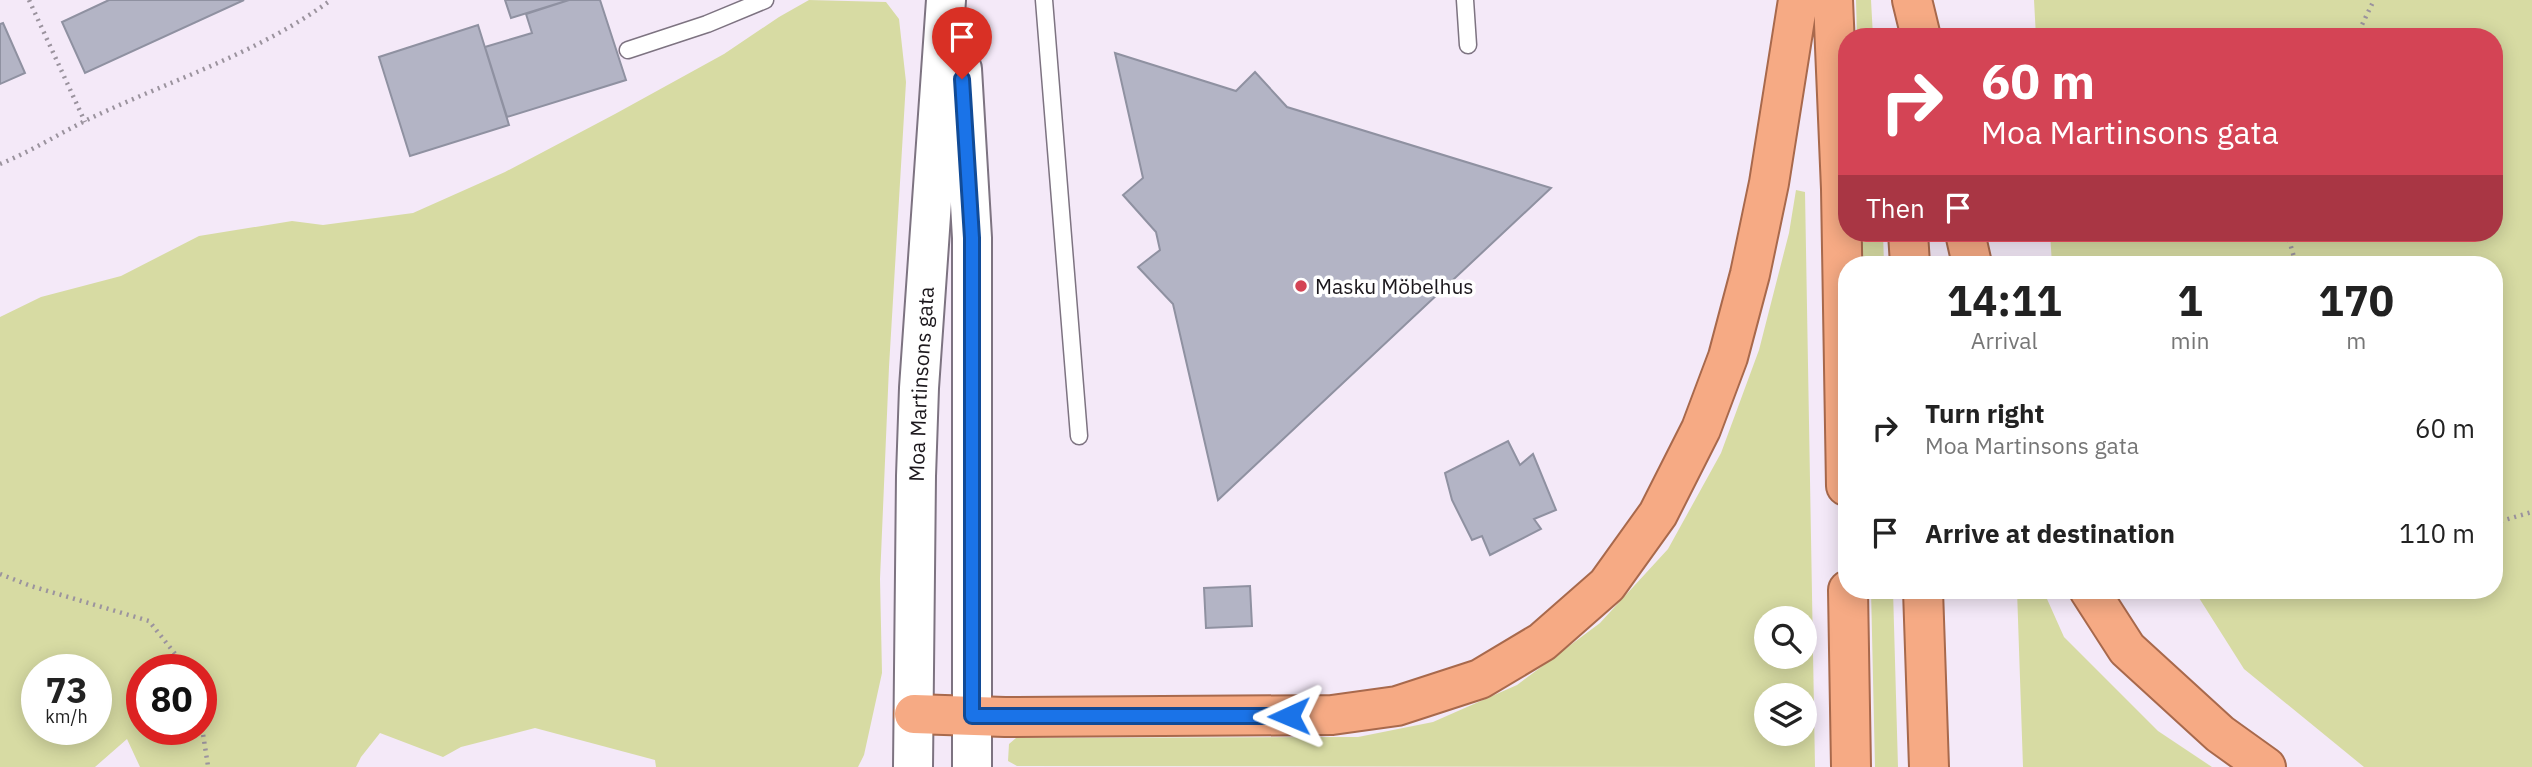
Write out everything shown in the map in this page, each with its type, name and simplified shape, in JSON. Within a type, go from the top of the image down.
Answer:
[{"type":"highway","points":[[914,714],[1247,717],[1332,715],[1397,706],[1480,679],[1542,642],[1607,585],[1658,514],[1701,429],[1728,357],[1750,274],[1769,183],[1798,0]]},
{"type":"highway","points":[[1833,0],[1838,118]]},
{"type":"highway","points":[[1899,0],[1901,28]]},
{"type":"highway","points":[[1912,0],[1919,28]]},
{"type":"highway","points":[[1848,599],[1851,767]]},
{"type":"highway","points":[[1923,599],[1929,767]]},
{"type":"highway","points":[[2095,599],[2127,649],[2220,734],[2266,767]]},
{"type":"street","name":"Moa Martinsons gata","points":[[913,767],[919,388],[946,0]]},
{"type":"street","points":[[958,0],[972,238],[972,767]]},
{"type":"lane","points":[[628,50],[707,24],[765,0]]},
{"type":"lane","points":[[1044,0],[1079,436]]},
{"type":"lane","points":[[1465,0],[1468,45]]},
{"type":"path","points":[[29,0],[85,122]]},
{"type":"path","points":[[0,164],[266,39],[302,21],[331,0]]},
{"type":"path","points":[[2360,28],[2374,0]]},
{"type":"path","points":[[2503,520],[2532,512]]},
{"type":"path","points":[[0,574],[31,586],[149,621],[175,654]]},
{"type":"path","points":[[205,745],[208,766]]},
{"type":"green space","points":[[809,0],[886,2],[899,19],[906,82],[880,579],[882,673],[864,755],[858,767],[656,767],[655,760],[535,728],[461,747],[443,757],[380,733],[356,767],[140,767],[130,745],[217,745],[217,654],[126,654],[126,740],[95,767],[0,767],[0,317],[41,297],[121,276],[199,236],[292,221],[323,225],[413,213],[505,172],[724,54]]},
{"type":"green space","points":[[1856,0],[1871,0],[1873,28],[1857,28]]},
{"type":"green space","points":[[2034,0],[2532,0],[2532,767],[2364,767],[2244,669],[2200,599],[2503,599],[2503,256],[2051,256],[2051,242],[2503,242],[2503,28],[2036,28]]},
{"type":"green space","points":[[1796,190],[1805,192],[1812,606],[1754,606],[1754,669],[1813,669],[1814,683],[1754,683],[1754,746],[1815,746],[1815,767],[1017,766],[1008,761],[1009,744],[1016,738],[1358,737],[1433,722],[1517,685],[1600,623],[1668,549],[1721,453],[1759,350],[1789,233]]},
{"type":"green space","points":[[1862,242],[1883,242],[1884,256],[1862,256]]},
{"type":"green space","points":[[1871,599],[1893,599],[1898,767],[1875,767]]},
{"type":"green space","points":[[2017,599],[2047,599],[2064,637],[2158,731],[2212,767],[2023,767]]},
{"type":"building","points":[[109,0],[244,0],[85,73],[62,22]]},
{"type":"building","points":[[505,0],[569,0],[511,18]]},
{"type":"building","points":[[569,0],[600,0],[626,80],[507,117],[485,47],[532,33],[526,14]]},
{"type":"building","points":[[3,23],[25,73],[0,84],[0,24]]},
{"type":"building","points":[[478,25],[509,125],[410,156],[379,57]]},
{"type":"building","name":"Masku Möbelhus","points":[[1115,53],[1236,91],[1255,72],[1287,107],[1551,188],[1218,500],[1173,304],[1138,267],[1160,250],[1156,232],[1123,195],[1143,178]]},
{"type":"building","points":[[1508,441],[1520,465],[1533,454],[1556,510],[1534,519],[1541,529],[1490,555],[1482,536],[1472,540],[1452,500],[1445,473]]},
{"type":"building","points":[[1250,586],[1252,626],[1206,628],[1204,588]]},
{"type":"place","name":"Masku Möbelhus","points":[[1301,286]]},
{"type":"route","points":[[962,79],[972,238],[972,716],[1289,716]]}]
